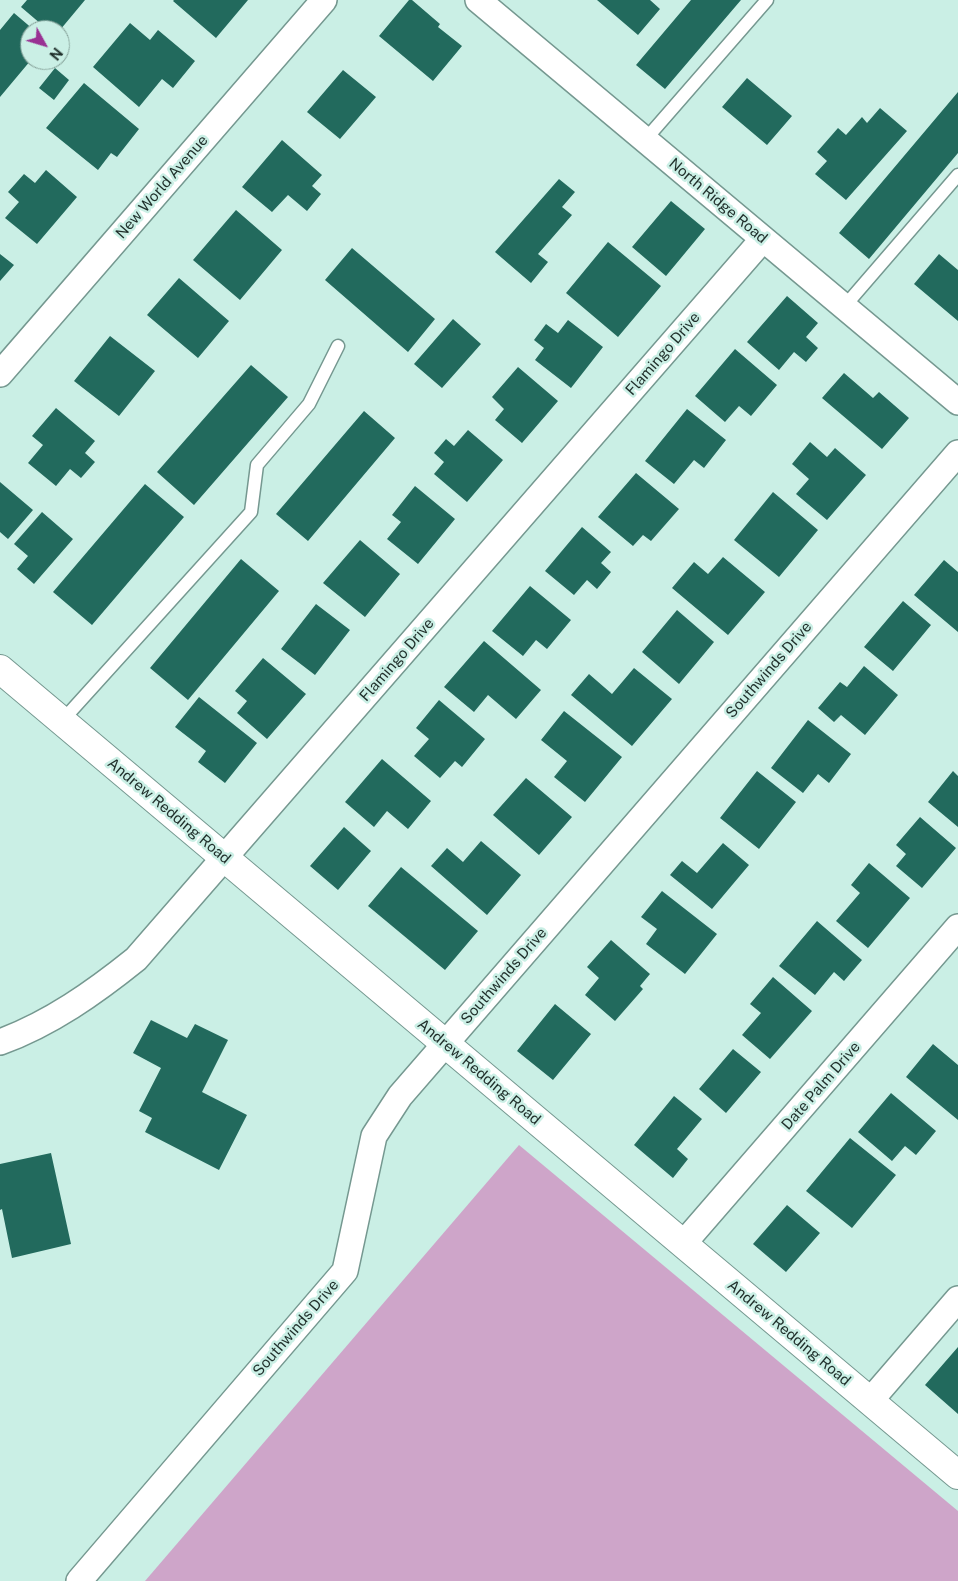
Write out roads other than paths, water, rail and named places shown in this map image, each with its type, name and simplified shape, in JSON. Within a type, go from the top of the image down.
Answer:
[{"type":"street","name":"New World Avenue","points":[[0,374],[324,0]]},
{"type":"street","name":"North Ridge Road","points":[[491,4],[645,140],[958,402]]},
{"type":"street","name":"Flamingo Drive","points":[[0,1042],[47,1021],[100,988],[136,959],[763,239]]},
{"type":"street","name":"Southwinds Drive","points":[[79,1581],[345,1271],[374,1136],[400,1096],[958,453]]},
{"type":"street","name":"Andrew Redding Road","points":[[0,669],[958,1475]]},
{"type":"street","name":"Date Palm Drive","points":[[683,1244],[958,927]]},
{"type":"street","points":[[870,1401],[958,1299]]},
{"type":"lane","points":[[645,140],[767,0]]},
{"type":"lane","points":[[844,306],[958,175]]},
{"type":"lane","points":[[62,721],[250,512],[257,465],[308,404],[338,346]]}]
